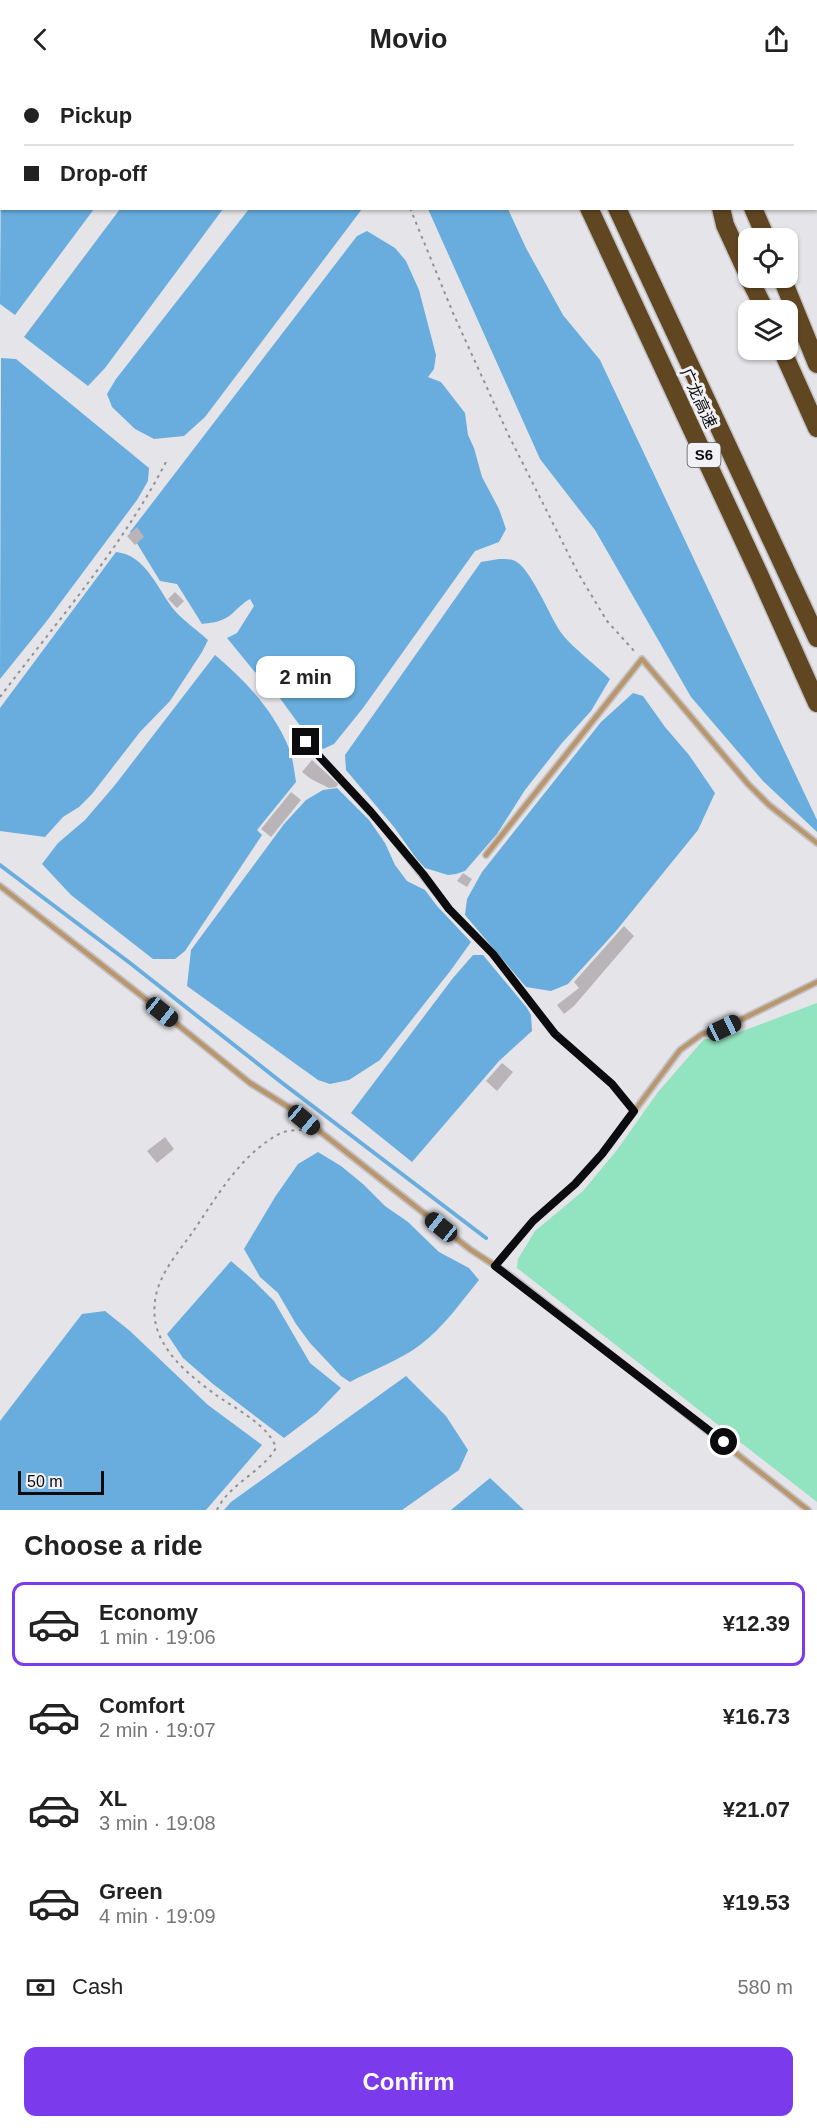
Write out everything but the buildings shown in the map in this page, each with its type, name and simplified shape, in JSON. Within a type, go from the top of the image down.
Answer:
[{"type":"highway","name":"广龙高速","points":[[590,210],[817,702]]},
{"type":"highway","name":"广龙高速","points":[[618,210],[817,638]]},
{"type":"highway","points":[[721,210],[725,225],[738,253]]},
{"type":"highway","points":[[754,210],[762,228]]},
{"type":"highway","points":[[786,288],[817,364]]},
{"type":"highway","points":[[786,360],[817,428]]},
{"type":"lane","points":[[486,855],[642,659],[748,784],[769,805],[817,843]]},
{"type":"lane","points":[[306,742],[377,819],[449,909],[493,954],[555,1034],[612,1084],[634,1111]]},
{"type":"lane","points":[[0,886],[250,1083],[290,1108],[808,1510]]},
{"type":"lane","points":[[495,1266],[533,1221],[575,1184],[602,1154],[680,1050],[702,1034],[724,1028],[817,982]]},
{"type":"path","points":[[411,210],[453,313],[508,434],[578,573],[607,621],[642,659]]},
{"type":"path","points":[[0,697],[147,499],[167,460]]},
{"type":"path","points":[[218,1510],[238,1485],[271,1457],[276,1448],[273,1437],[216,1395],[174,1359],[156,1327],[154,1311],[158,1290],[171,1263],[229,1179],[255,1151],[280,1134],[297,1130],[317,1131]]},
{"type":"green space","points":[[817,1003],[817,1502],[517,1268],[518,1259],[535,1231],[583,1191],[617,1150],[658,1092],[704,1039],[721,1039]]},
{"type":"water","points":[[1,210],[93,210],[15,315],[0,304]]},
{"type":"water","points":[[119,210],[222,210],[105,368],[88,386],[24,337]]},
{"type":"water","points":[[248,210],[361,210],[205,417],[184,436],[154,439],[135,429],[112,407],[107,394],[116,379]]},
{"type":"water","points":[[428,210],[508,210],[526,248],[563,315],[600,360],[817,820],[817,832],[763,781],[691,697],[595,530],[540,459]]},
{"type":"water","points":[[367,231],[395,248],[406,261],[419,290],[436,355],[434,369],[428,377],[441,382],[465,413],[468,435],[482,477],[499,509],[506,529],[499,542],[475,551],[363,708],[334,744],[323,749],[309,738],[271,686],[254,671],[227,638],[237,633],[254,606],[250,599],[226,618],[202,624],[177,584],[160,581],[130,532],[357,236]]},
{"type":"water","points":[[1,358],[16,359],[149,468],[148,481],[137,500],[46,622],[0,679]]},
{"type":"water","points":[[116,552],[127,555],[144,567],[175,611],[208,640],[170,701],[140,732],[92,794],[79,807],[63,817],[45,837],[0,831],[0,708]]},
{"type":"water","points":[[499,559],[513,560],[526,571],[562,634],[610,679],[591,711],[525,790],[497,834],[465,871],[448,875],[425,868],[416,858],[394,827],[346,770],[345,755],[481,562]]},
{"type":"water","points":[[215,655],[247,685],[274,720],[290,750],[296,782],[257,830],[262,835],[185,951],[175,959],[153,959],[71,895],[42,864],[58,843],[85,820],[115,785]]},
{"type":"water","points":[[633,693],[643,696],[715,793],[698,830],[616,931],[568,984],[551,991],[526,987],[465,915],[467,899],[482,872],[601,722]]},
{"type":"water","points":[[337,788],[369,820],[407,881],[425,890],[471,942],[380,1060],[349,1080],[330,1084],[318,1080],[187,986],[191,950],[284,824],[306,800],[323,790]]},
{"type":"water","points":[[473,955],[483,955],[527,1008],[531,1015],[532,1031],[499,1061],[412,1162],[351,1113]]},
{"type":"water","points":[[318,1152],[341,1166],[385,1206],[408,1222],[439,1252],[469,1268],[479,1280],[444,1323],[420,1345],[394,1361],[350,1382],[341,1376],[310,1343],[278,1293],[260,1277],[244,1249],[298,1164]]},
{"type":"water","points":[[231,1261],[274,1301],[310,1363],[341,1388],[317,1413],[284,1438],[183,1358],[167,1334]]},
{"type":"water","points":[[105,1311],[130,1331],[208,1405],[262,1445],[206,1510],[0,1510],[0,1421],[82,1314]]},
{"type":"water","points":[[406,1376],[446,1416],[468,1450],[459,1470],[402,1510],[224,1510],[231,1502]]},
{"type":"water","points":[[490,1478],[524,1510],[451,1510]]},
{"type":"waterway","points":[[0,865],[486,1238]]},
{"type":"route","points":[[306,742],[371,812],[449,909],[493,954],[555,1034],[612,1084],[634,1111],[602,1154],[575,1184],[533,1221],[495,1266],[511,1276],[724,1442]]}]
